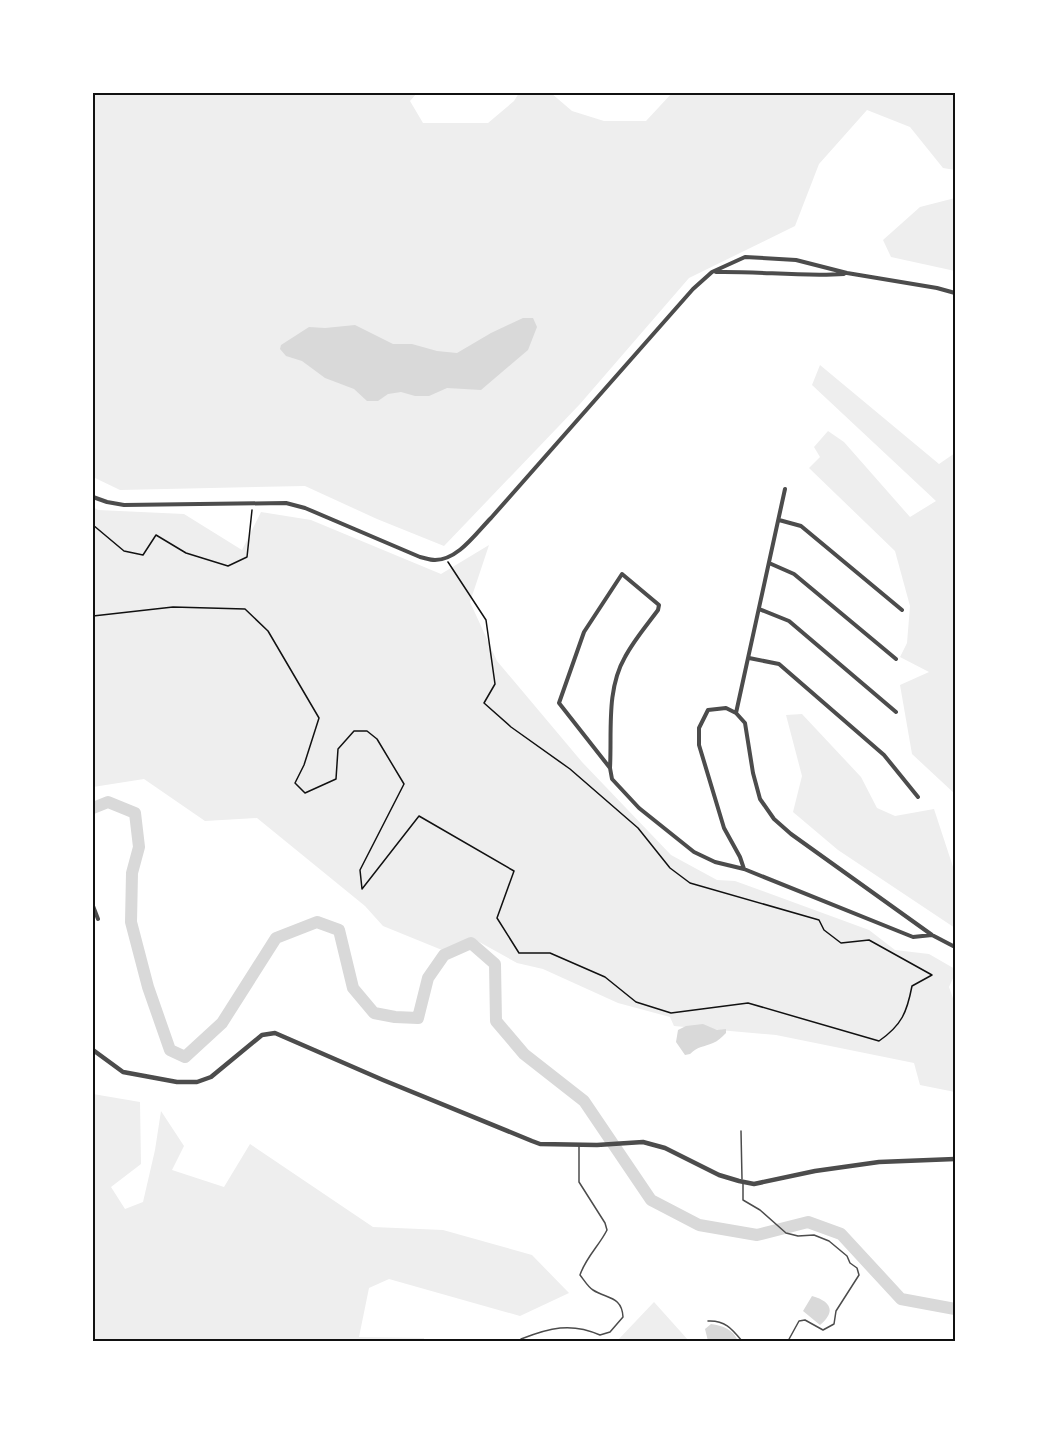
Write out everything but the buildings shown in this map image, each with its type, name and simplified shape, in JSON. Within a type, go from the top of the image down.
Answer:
[{"type":"street","points":[[93,497],[124,505],[286,503],[305,508],[420,557],[434,560],[446,558],[460,550],[491,518],[693,289],[712,272],[745,257],[796,260],[847,273],[955,293]]},
{"type":"street","points":[[712,272],[743,271],[820,275],[847,273]]},
{"type":"street","points":[[736,713],[785,489]]},
{"type":"street","points":[[778,520],[801,526],[902,610]]},
{"type":"street","points":[[769,563],[794,574],[897,659]]},
{"type":"street","points":[[610,768],[559,703],[584,632],[622,574],[659,605],[658,610],[625,657],[615,682],[612,702],[610,768],[612,779],[639,808],[694,852],[715,862],[744,869],[913,937],[932,935]]},
{"type":"street","points":[[759,609],[789,621],[896,712]]},
{"type":"street","points":[[749,658],[779,664],[884,755],[918,797]]},
{"type":"street","points":[[744,869],[724,828],[699,745],[699,728],[708,711],[726,708],[736,713],[745,723],[753,773],[760,799],[774,819],[791,834],[932,935],[955,947]]},
{"type":"street","points":[[93,906],[98,920]]},
{"type":"street","points":[[93,1050],[123,1072],[177,1082],[197,1082],[211,1077],[262,1035],[275,1033],[532,1142],[579,1145],[643,1142],[665,1148],[719,1175],[742,1182],[764,1182],[815,1171],[879,1162],[955,1159]]},
{"type":"lane","points":[[741,1131],[743,1200],[760,1210],[786,1233],[798,1236],[814,1235],[829,1241],[847,1256],[850,1263],[857,1268],[859,1275],[836,1311],[835,1320],[829,1328],[823,1330],[805,1320],[799,1321],[788,1341]]},
{"type":"lane","points":[[520,1341],[543,1330],[564,1326],[585,1329],[600,1335],[610,1332],[623,1317],[623,1308],[618,1302],[612,1297],[591,1289],[580,1275],[584,1261],[601,1242],[607,1230],[579,1182],[579,1145]]},
{"type":"lane","points":[[708,1320],[724,1323],[735,1331],[742,1341]]},
{"type":"path","points":[[93,525],[124,551],[143,555],[156,535],[186,553],[228,566],[247,557],[253,502]]},
{"type":"path","points":[[93,616],[173,607],[245,609],[268,631],[319,718],[304,765],[295,783],[305,793],[336,779],[339,749],[354,731],[367,731],[377,739],[404,784],[360,870],[362,889],[419,816],[514,871],[497,918],[519,953],[550,953],[605,977],[636,1002],[671,1013],[748,1003],[879,1041],[894,1030],[908,1006],[912,986],[932,975],[869,939],[841,943],[824,930],[819,920],[690,883],[670,868],[630,821],[570,769],[511,727],[484,703],[495,684],[486,620],[461,585],[446,558]]},
{"type":"shaded area","points":[[93,93],[417,93],[410,101],[423,123],[488,123],[514,101],[519,93],[551,93],[572,111],[604,121],[646,121],[672,93],[955,93],[955,170],[943,168],[910,127],[867,110],[819,164],[795,226],[689,278],[580,404],[444,546],[305,486],[120,490],[93,477]]},
{"type":"shaded area","points":[[955,198],[955,271],[891,257],[883,240],[920,207]]},
{"type":"shaded area","points":[[523,318],[533,318],[537,327],[528,350],[481,390],[447,388],[429,396],[415,396],[401,392],[388,394],[378,401],[367,401],[354,389],[325,378],[302,361],[286,356],[280,349],[281,345],[309,327],[355,325],[393,344],[412,344],[437,351],[457,353]]},
{"type":"shaded area","points":[[820,365],[939,464],[955,453],[955,794],[912,754],[900,685],[929,672],[900,657],[907,643],[910,606],[895,551],[809,468],[820,457],[814,447],[828,431],[844,442],[910,517],[936,501],[812,385]]},
{"type":"shaded area","points":[[93,507],[98,510],[184,514],[242,550],[261,512],[311,520],[441,574],[489,545],[470,602],[497,661],[582,762],[671,855],[717,880],[735,881],[869,930],[895,950],[929,954],[955,969],[949,987],[955,1004],[955,1092],[920,1085],[914,1063],[776,1035],[674,1026],[670,1017],[618,1003],[543,969],[517,963],[472,938],[442,950],[383,926],[365,906],[257,818],[205,821],[144,779],[93,787]]},
{"type":"shaded area","points":[[802,714],[861,777],[877,808],[895,816],[934,809],[955,873],[955,928],[838,850],[793,812],[802,776],[786,715]]},
{"type":"shaded area","points":[[703,1024],[717,1030],[726,1029],[726,1033],[715,1042],[685,1055],[676,1042],[678,1030],[686,1026]]},
{"type":"shaded area","points":[[93,1094],[140,1102],[141,1164],[111,1187],[125,1209],[143,1202],[161,1111],[184,1146],[172,1170],[224,1187],[250,1144],[373,1227],[443,1230],[532,1255],[569,1293],[520,1316],[389,1279],[369,1288],[359,1337],[424,1338],[424,1341],[99,1341],[93,1339]]},
{"type":"shaded area","points":[[812,1296],[829,1307],[828,1315],[820,1325],[803,1311]]},
{"type":"shaded area","points":[[654,1302],[689,1341],[617,1341]]},
{"type":"shaded area","points":[[711,1324],[727,1329],[738,1341],[708,1341],[705,1329]]},
{"type":"waterway","points":[[93,808],[108,802],[135,813],[139,847],[132,873],[131,922],[148,987],[170,1050],[185,1057],[222,1023],[276,938],[317,922],[339,930],[353,988],[374,1013],[395,1017],[418,1018],[428,978],[444,955],[471,943],[495,964],[496,1021],[524,1054],[584,1101],[651,1200],[699,1225],[757,1235],[808,1222],[841,1234],[901,1299],[955,1309]]}]
